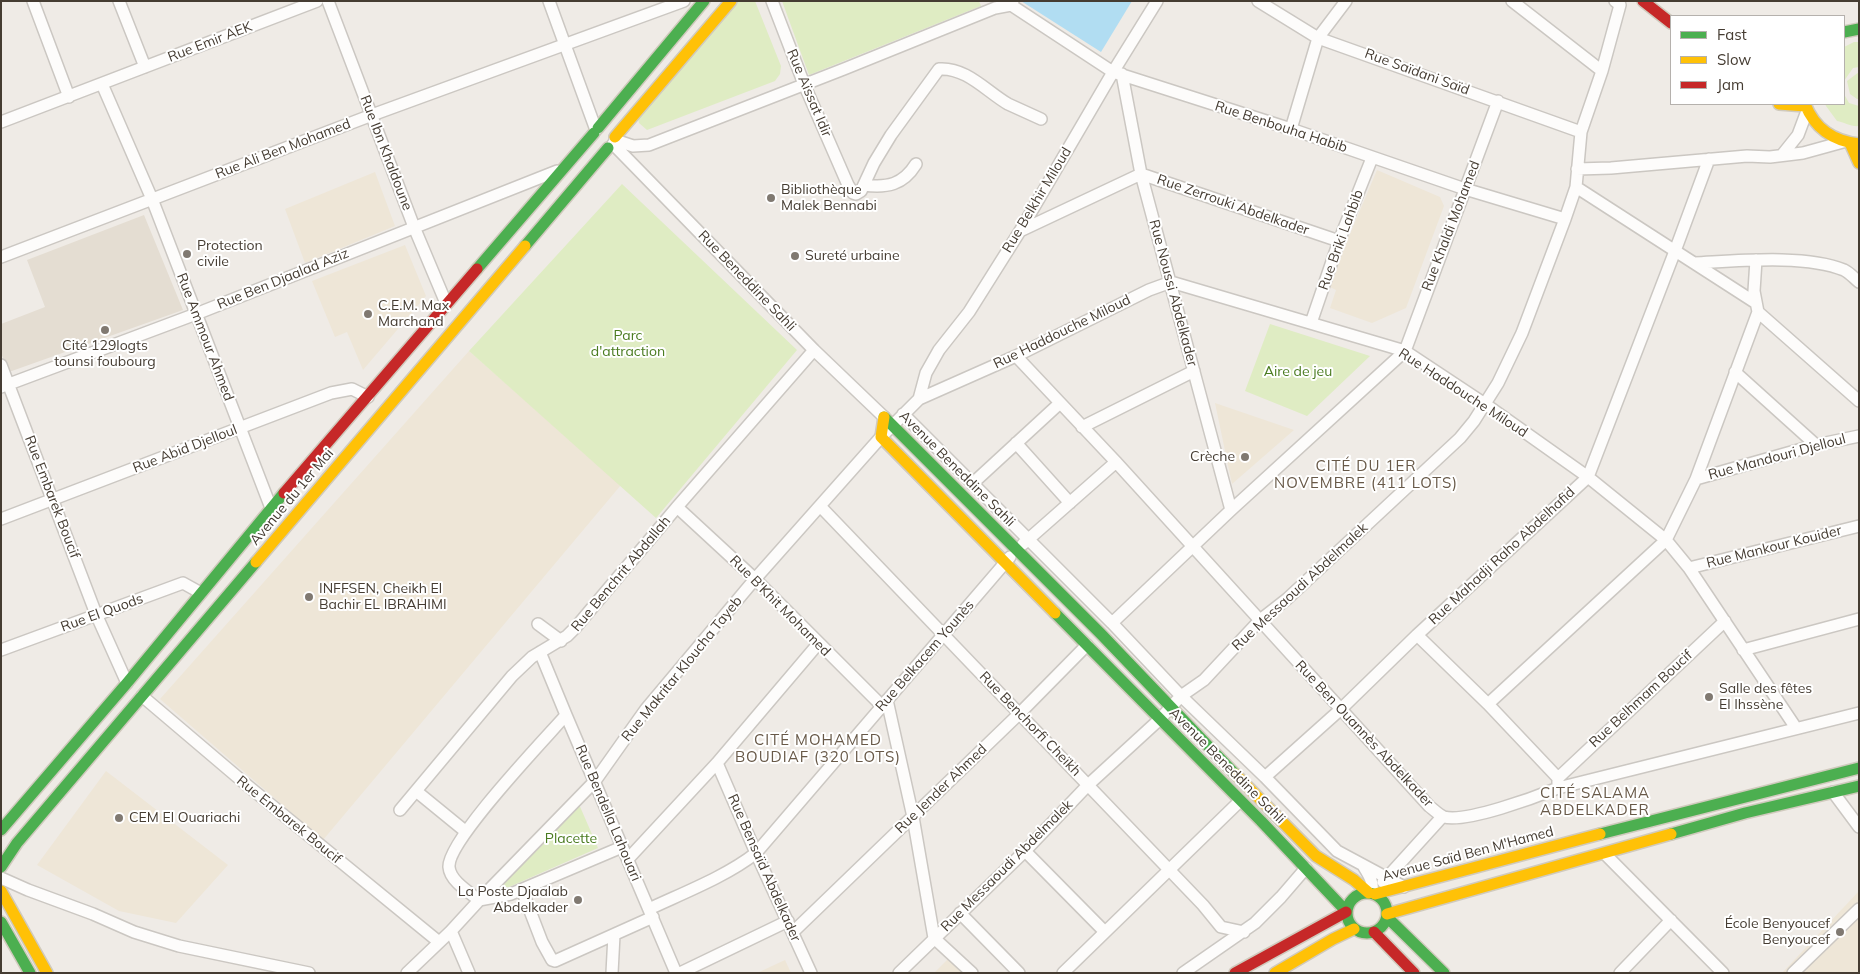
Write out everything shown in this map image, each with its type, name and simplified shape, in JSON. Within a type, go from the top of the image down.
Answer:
[{"type":"main road","name":"Avenue du 1er Mai","points":[[1,830],[127,683],[271,508],[368,397],[446,303],[564,169],[704,1]]},
{"type":"main road","name":"Avenue du 1er Mai","points":[[1,867],[17,843],[731,1]]},
{"type":"main road","points":[[1643,1],[1670,22]]},
{"type":"main road","points":[[1784,105],[1806,107],[1822,130],[1832,137],[1851,143],[1859,163]]},
{"type":"main road","points":[[604,127],[610,129],[613,142],[600,148],[594,144],[596,131],[604,127]]},
{"type":"main road","points":[[368,397],[385,411]]},
{"type":"main road","name":"Avenue Beneddine Sahli","points":[[1346,911],[1160,719],[881,437],[888,421],[1172,707],[1251,791],[1316,856],[1372,894]]},
{"type":"main road","points":[[201,593],[218,608]]},
{"type":"main road","points":[[127,683],[142,696]]},
{"type":"main road","name":"Avenue Saïd Ben M'Hamed","points":[[1372,894],[1859,768]]},
{"type":"main road","points":[[1387,916],[1587,857],[1605,854],[1745,814],[1859,786]]},
{"type":"main road","points":[[1,892],[47,973]]},
{"type":"main road","points":[[1372,894],[1385,904],[1387,916],[1384,924],[1374,932],[1367,933],[1354,929],[1347,918],[1346,911],[1351,900],[1356,895],[1372,894]]},
{"type":"main road","points":[[1235,973],[1346,911]]},
{"type":"main road","points":[[1387,916],[1444,973]]},
{"type":"main road","points":[[1,922],[30,973]]},
{"type":"main road","points":[[1275,973],[1354,929]]},
{"type":"main road","points":[[1374,932],[1414,973]]},
{"type":"street","points":[[33,1],[69,96]]},
{"type":"street","points":[[119,1],[145,67]]},
{"type":"street","name":"Rue Emir AEK","points":[[1,122],[317,1]]},
{"type":"street","name":"Rue Ibn Khaldoune","points":[[328,1],[414,227],[446,303]]},
{"type":"street","points":[[549,1],[596,131]]},
{"type":"street","points":[[565,43],[684,1]]},
{"type":"street","name":"Rue Aïssat Idir","points":[[772,1],[804,84],[848,185],[853,193],[856,194],[861,191],[864,185]]},
{"type":"street","name":"Rue Belkhir Miloud","points":[[919,399],[926,373],[939,350],[969,312],[1020,231],[1117,73],[1157,1]]},
{"type":"street","name":"Rue Saïdani Saïd","points":[[1258,1],[1271,5],[1318,38],[1581,132]]},
{"type":"street","points":[[1291,129],[1318,38],[1346,1]]},
{"type":"street","points":[[1512,1],[1602,71]]},
{"type":"street","points":[[613,142],[633,146],[648,145],[804,84],[988,6],[1012,3]]},
{"type":"street","name":"Rue Benbouha Habib","points":[[1012,3],[1117,73],[1291,129],[1465,189],[1565,219]]},
{"type":"street","name":"Rue Messaoudi Abdelmalek","points":[[899,973],[1025,851],[1088,785],[1160,719],[1181,696],[1204,680],[1260,620],[1287,599],[1460,438],[1498,383],[1522,333],[1565,219],[1576,187],[1581,132],[1602,71],[1617,3]]},
{"type":"street","name":"Rue Ali Ben Mohamed","points":[[1,257],[372,114],[565,43]]},
{"type":"street","points":[[916,164],[910,174],[892,184],[880,187],[864,185],[891,134],[939,69],[950,68],[967,76],[1008,103],[1041,119]]},
{"type":"street","name":"Rue Noussi Abdelkader","points":[[1117,73],[1141,174],[1231,510]]},
{"type":"street","name":"Rue Ammour Ahmed","points":[[102,84],[152,199],[271,508]]},
{"type":"street","name":"Rue Khaldi Mohamed","points":[[1404,351],[1498,101]]},
{"type":"street","points":[[1782,156],[1798,135],[1806,107]]},
{"type":"street","name":"Rue Beneddine Sahli","points":[[613,142],[814,350],[888,421]]},
{"type":"street","points":[[1578,169],[1611,168],[1709,159],[1782,156],[1851,143]]},
{"type":"street","name":"Rue Briki Lahbib","points":[[1311,323],[1339,241],[1372,158]]},
{"type":"street","points":[[1588,477],[1709,159]]},
{"type":"street","name":"Rue Ben Djaalad Aziz","points":[[5,386],[196,314],[564,169]]},
{"type":"street","name":"Rue Zerrouki Abdelkader","points":[[1020,231],[1141,174],[1339,241]]},
{"type":"street","points":[[1576,187],[1694,263],[1757,307],[1859,401]]},
{"type":"street","points":[[1694,263],[1756,260],[1826,264],[1846,271],[1859,282]]},
{"type":"street","points":[[1488,704],[1666,540],[1696,479],[1757,307],[1754,291],[1756,260]]},
{"type":"street","name":"Rue Haddouche Miloud","points":[[888,421],[902,414],[919,399],[1016,356],[1148,290],[1171,282],[1404,351],[1485,404],[1588,477],[1666,540],[1725,621],[1796,728]]},
{"type":"street","name":"Rue Benchrit Abdallah","points":[[400,810],[512,676],[532,657],[561,641],[576,627],[677,507],[814,350]]},
{"type":"street","points":[[1112,623],[1231,510],[1404,351]]},
{"type":"street","name":"Rue Ben Ouannès Abdelkader","points":[[1016,356],[1116,462],[1428,806],[1442,817],[1453,818],[1493,810],[1530,799],[1558,783],[1859,713]]},
{"type":"street","name":"Rue Embarek Boucif","points":[[1,365],[5,386],[53,498],[96,614],[127,683]]},
{"type":"street","points":[[1082,427],[1194,371]]},
{"type":"street","points":[[1735,372],[1816,446]]},
{"type":"street","name":"Rue Abid Djelloul","points":[[1,519],[344,389],[352,388],[368,397]]},
{"type":"street","points":[[972,484],[1060,403]]},
{"type":"street","name":"Avenue Beneddine Sahli","points":[[902,414],[1112,623],[1181,696],[1337,850],[1404,887]]},
{"type":"street","name":"Rue Mandouri Djelloul","points":[[1696,479],[1859,436]]},
{"type":"street","name":"Rue Makritar Kloucha Tayeb","points":[[407,973],[451,931],[595,781],[646,709],[755,579],[881,437]]},
{"type":"street","points":[[1016,443],[1070,502]]},
{"type":"street","name":"Rue Belkacem Younès","points":[[552,960],[555,961],[614,935],[737,866],[756,853],[1005,563],[1028,539],[1116,462]]},
{"type":"street","name":"Rue Mahadji Raho Abdelhafid","points":[[1265,777],[1588,477]]},
{"type":"street","name":"Rue Benchorfi Cheïkh","points":[[820,506],[1202,904],[1221,927],[1244,932]]},
{"type":"street","name":"Rue B'Khit Mohamed","points":[[677,507],[755,579],[818,644],[885,703]]},
{"type":"street","name":"Rue Mankour Kouider","points":[[1688,568],[1859,526]]},
{"type":"street","name":"Rue El Quods","points":[[1,650],[183,583],[201,593]]},
{"type":"street","points":[[1743,650],[1859,619]]},
{"type":"street","name":"Rue Belhmam Boucif","points":[[1558,783],[1725,621]]},
{"type":"street","points":[[538,624],[561,641]]},
{"type":"street","name":"Rue Mahadji Raho Abdelhafid","points":[[1417,635],[1488,704],[1558,783]]},
{"type":"street","points":[[628,859],[718,763],[818,644]]},
{"type":"street","name":"Rue Jender Ahmed","points":[[678,973],[790,926],[913,817],[1087,645]]},
{"type":"street","name":"Rue Bendella Lahouari","points":[[540,652],[678,973]]},
{"type":"street","name":"Rue Embarek Boucif","points":[[142,696],[248,786],[439,942]]},
{"type":"street","points":[[885,703],[913,817],[934,938],[972,973]]},
{"type":"street","points":[[566,715],[465,832],[450,858],[451,874],[479,900],[500,897],[522,890],[622,846]]},
{"type":"street","name":"Rue Bensaïd Abdelkader","points":[[718,763],[756,853],[811,973]]},
{"type":"street","points":[[416,790],[465,832]]},
{"type":"street","points":[[1833,792],[1859,827]]},
{"type":"street","points":[[1063,973],[1240,801]]},
{"type":"street","points":[[1372,894],[1442,817]]},
{"type":"street","points":[[1025,851],[1105,932]]},
{"type":"street","points":[[1605,854],[1722,973]]},
{"type":"street","points":[[1364,866],[1370,876],[1373,887],[1372,894]]},
{"type":"street","points":[[1183,973],[1244,932],[1266,913],[1306,868]]},
{"type":"street","points":[[1,878],[94,914],[134,932],[178,946],[303,972]]},
{"type":"street","points":[[522,890],[542,942],[552,960],[553,973]]},
{"type":"street","points":[[1793,973],[1859,908]]},
{"type":"street","points":[[960,913],[1019,973]]},
{"type":"street","points":[[1620,973],[1671,920]]},
{"type":"street","points":[[451,931],[469,973]]},
{"type":"street","points":[[612,973],[614,935]]},
{"type":"shaded area","points":[[1377,170],[1440,197],[1444,206],[1406,308],[1372,323],[1330,308],[1336,290],[1328,286]]},
{"type":"shaded area","points":[[375,172],[395,226],[305,263],[285,209]]},
{"type":"shaded area","points":[[144,215],[183,310],[9,372],[1,353],[1,324],[45,307],[27,260]]},
{"type":"shaded area","name":"C.E.M. Max Marchand","points":[[405,245],[426,296],[363,370],[347,332],[335,337],[312,281]]},
{"type":"shaded area","points":[[469,351],[621,485],[323,840],[160,699]]},
{"type":"shaded area","name":"Crèche","points":[[1215,403],[1294,430],[1232,484]]},
{"type":"shaded area","name":"CEM El Ouariachi","points":[[106,771],[228,865],[176,923],[119,911],[37,865]]},
{"type":"shaded area","name":"École Benyoucef Benyoucef","points":[[1859,891],[1859,973],[1782,973]]},
{"type":"shaded area","points":[[950,957],[966,973],[934,973]]},
{"type":"shaded area","points":[[785,960],[791,973],[757,973]]},
{"type":"green space","points":[[735,1],[755,1],[781,66],[780,74],[775,81],[647,130],[639,123],[637,115]]},
{"type":"green space","points":[[782,1],[979,1],[981,6],[809,75]]},
{"type":"green space","points":[[1854,42],[1859,42],[1859,67],[1853,68],[1845,80],[1845,46]]},
{"type":"green space","points":[[1859,72],[1859,99],[1857,99],[1850,94],[1847,81]]},
{"type":"green space","points":[[1845,96],[1849,103],[1859,106],[1859,126],[1837,121],[1826,105],[1845,105]]},
{"type":"green space","name":"Parc d'attraction","points":[[622,184],[797,350],[656,518],[469,351]]},
{"type":"green space","name":"Aire de jeu","points":[[1270,324],[1370,356],[1307,416],[1245,391]]},
{"type":"green space","name":"Placette","points":[[578,802],[598,848],[493,894]]},
{"type":"water","points":[[1021,1],[1132,1],[1101,52]]},
{"type":"traffic: fast","points":[[598,128],[704,1]]},
{"type":"traffic: fast","points":[[1845,32],[1859,29]]},
{"type":"traffic: fast","points":[[477,269],[594,133]]},
{"type":"traffic: fast","points":[[525,246],[608,148]]},
{"type":"traffic: fast","points":[[884,417],[1101,634],[1235,774]]},
{"type":"traffic: fast","points":[[1,830],[127,683],[284,493]]},
{"type":"traffic: fast","points":[[1,867],[17,843],[256,562]]},
{"type":"traffic: fast","points":[[1055,613],[1261,821],[1346,911]]},
{"type":"traffic: fast","points":[[1600,834],[1859,768]]},
{"type":"traffic: fast","points":[[1671,834],[1745,813],[1859,786]]},
{"type":"traffic: fast","points":[[1371,893],[1378,896],[1384,902],[1387,913],[1386,921],[1378,930],[1371,933],[1363,933],[1356,930],[1348,921],[1347,909],[1350,902],[1359,894],[1371,893]]},
{"type":"traffic: fast","points":[[1387,917],[1444,973]]},
{"type":"traffic: fast","points":[[1,922],[30,973]]},
{"type":"traffic: slow","points":[[615,137],[731,1]]},
{"type":"traffic: slow","points":[[1792,105],[1805,106]]},
{"type":"traffic: slow","points":[[1805,105],[1814,120],[1826,132],[1841,140],[1859,144]]},
{"type":"traffic: slow","points":[[1850,143],[1859,163]]},
{"type":"traffic: slow","points":[[256,562],[525,246]]},
{"type":"traffic: slow","points":[[884,417],[881,437],[1055,613]]},
{"type":"traffic: slow","points":[[1235,774],[1316,856],[1354,880],[1369,893]]},
{"type":"traffic: slow","points":[[1375,894],[1600,834]]},
{"type":"traffic: slow","points":[[1387,914],[1671,834]]},
{"type":"traffic: slow","points":[[1,891],[47,973]]},
{"type":"traffic: slow","points":[[1275,973],[1354,929]]},
{"type":"traffic: jam","points":[[1643,1],[1670,22]]},
{"type":"traffic: jam","points":[[284,493],[477,269]]},
{"type":"traffic: jam","points":[[1235,973],[1346,912]]},
{"type":"traffic: jam","points":[[1374,932],[1414,973]]},
{"type":"place","name":"Bibliothèque Malek Bennabi","points":[[771,198]]},
{"type":"place","name":"Protection civile","points":[[187,254]]},
{"type":"place","name":"Sureté urbaine","points":[[795,256]]},
{"type":"place","name":"C.E.M. Max Marchand","points":[[368,314]]},
{"type":"place","name":"Cité 129logts tounsi foubourg","points":[[105,330]]},
{"type":"place","name":"Crèche","points":[[1245,457]]},
{"type":"place","name":"INFFSEN, Cheikh El Bachir EL IBRAHIMI","points":[[309,597]]},
{"type":"place","name":"Salle des fêtes El Ihssène","points":[[1709,697]]},
{"type":"place","name":"CEM El Ouariachi","points":[[119,818]]},
{"type":"place","name":"La Poste Djaalab Abdelkader","points":[[578,900]]},
{"type":"place","name":"École Benyoucef Benyoucef","points":[[1840,932]]},
{"type":"district","name":"CITÉ DU 1ER NOVEMBRE (411 LOTS)","points":[[1366,474]]},
{"type":"district","name":"CITÉ MOHAMED BOUDIAF (320 LOTS)","points":[[818,748]]},
{"type":"district","name":"CITÉ SALAMA ABDELKADER","points":[[1595,802]]}]
